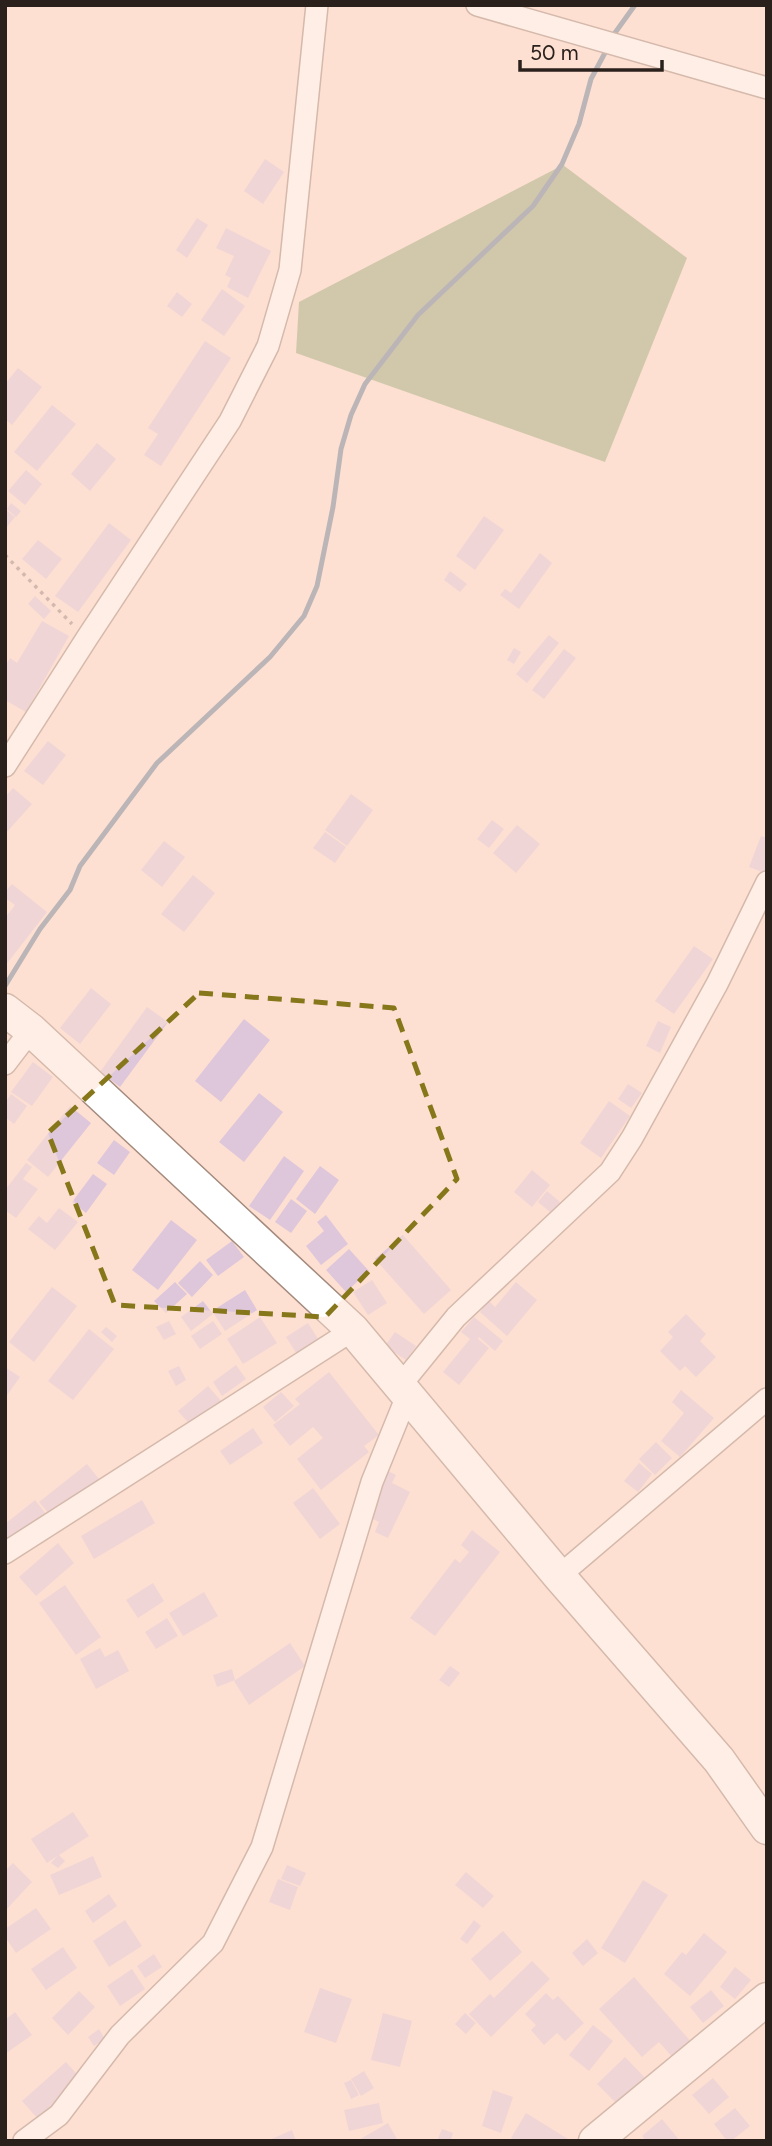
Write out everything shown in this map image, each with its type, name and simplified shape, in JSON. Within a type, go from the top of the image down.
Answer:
[{"type":"street","points":[[5,766],[230,421],[268,346],[290,270],[317,5]]},
{"type":"street","points":[[477,5],[767,88]]},
{"type":"street","points":[[24,2141],[59,2115],[120,2035],[214,1942],[262,1847],[372,1482],[404,1391],[456,1317],[610,1172],[632,1138],[717,984],[766,886]]},
{"type":"street","points":[[5,1010],[31,1030],[353,1330],[559,1576],[719,1760],[767,1828]]},
{"type":"street","points":[[5,1064],[31,1030]]},
{"type":"street","points":[[5,1553],[353,1330]]},
{"type":"street","points":[[559,1576],[767,1399]]},
{"type":"street","points":[[595,2141],[767,1999]]},
{"type":"path","points":[[5,555],[86,638]]},
{"type":"highlighted area","points":[[199,993],[394,1008],[457,1179],[325,1317],[115,1305],[48,1133]]},
{"type":"green space","points":[[563,165],[687,258],[605,462],[296,353],[299,302]]},
{"type":"building","points":[[265,159],[284,172],[263,204],[244,191]]},
{"type":"building","points":[[197,218],[208,225],[187,258],[176,250]]},
{"type":"building","points":[[226,228],[271,251],[248,298],[227,287],[231,278],[225,275],[234,256],[216,248]]},
{"type":"building","points":[[222,289],[245,306],[224,336],[201,320]]},
{"type":"building","points":[[177,292],[192,304],[182,317],[167,306]]},
{"type":"building","points":[[205,341],[231,358],[161,466],[144,455],[158,434],[148,428]]},
{"type":"building","points":[[18,368],[42,387],[12,425],[5,419],[5,384]]},
{"type":"building","points":[[52,405],[76,424],[37,471],[14,452]]},
{"type":"building","points":[[97,443],[116,459],[90,491],[71,474]]},
{"type":"building","points":[[26,470],[42,484],[25,505],[8,491]]},
{"type":"building","points":[[11,503],[21,511],[16,517],[7,509]]},
{"type":"building","points":[[5,509],[15,517],[5,529]]},
{"type":"building","points":[[484,516],[504,530],[475,570],[456,556]]},
{"type":"building","points":[[109,523],[131,540],[78,612],[55,596]]},
{"type":"building","points":[[38,540],[62,559],[46,579],[22,559]]},
{"type":"building","points":[[540,553],[552,563],[519,609],[500,595],[505,589],[511,593]]},
{"type":"building","points":[[450,571],[467,584],[460,592],[444,580]]},
{"type":"building","points":[[35,596],[51,611],[44,619],[28,604]]},
{"type":"building","points":[[42,621],[69,636],[26,712],[5,700],[5,666],[10,658],[17,663]]},
{"type":"building","points":[[549,635],[559,643],[527,683],[516,674]]},
{"type":"building","points":[[514,648],[521,652],[514,664],[507,660]]},
{"type":"building","points":[[564,649],[576,658],[544,699],[532,690]]},
{"type":"building","points":[[48,741],[66,755],[43,785],[24,771]]},
{"type":"building","points":[[13,788],[32,804],[5,834],[5,797]]},
{"type":"building","points":[[351,794],[373,810],[347,846],[325,830]]},
{"type":"building","points":[[492,820],[504,829],[489,848],[477,839]]},
{"type":"building","points":[[517,825],[540,844],[516,873],[493,853]]},
{"type":"building","points":[[325,832],[346,847],[335,863],[313,848]]},
{"type":"building","points":[[761,836],[767,838],[767,874],[749,867]]},
{"type":"building","points":[[164,841],[185,857],[162,887],[141,870]]},
{"type":"building","points":[[193,875],[215,893],[184,932],[161,914]]},
{"type":"building","points":[[12,884],[47,912],[5,966],[5,918],[15,905],[5,898],[5,892]]},
{"type":"building","points":[[694,946],[713,959],[674,1014],[655,1001]]},
{"type":"building","points":[[91,988],[111,1004],[80,1044],[60,1028]]},
{"type":"building","points":[[147,1007],[168,1022],[120,1087],[100,1072]]},
{"type":"building","points":[[244,1019],[270,1040],[221,1102],[195,1081]]},
{"type":"building","points":[[658,1021],[671,1027],[660,1053],[646,1046]]},
{"type":"building","points":[[33,1062],[53,1077],[32,1106],[11,1092]]},
{"type":"building","points":[[628,1084],[642,1093],[631,1108],[618,1099]]},
{"type":"building","points":[[259,1093],[283,1112],[244,1162],[219,1142]]},
{"type":"building","points":[[11,1094],[27,1106],[14,1124],[5,1117],[5,1103]]},
{"type":"building","points":[[609,1101],[630,1116],[601,1158],[580,1143]]},
{"type":"building","points":[[70,1106],[91,1123],[48,1177],[27,1160]]},
{"type":"building","points":[[114,1140],[130,1152],[114,1175],[97,1163]]},
{"type":"building","points":[[284,1156],[304,1171],[270,1220],[249,1206]]},
{"type":"building","points":[[26,1163],[32,1167],[23,1179],[38,1189],[16,1218],[5,1210],[5,1190]]},
{"type":"building","points":[[320,1166],[339,1180],[315,1214],[296,1199]]},
{"type":"building","points":[[532,1170],[550,1185],[532,1207],[514,1192]]},
{"type":"building","points":[[93,1174],[107,1184],[86,1213],[72,1202]]},
{"type":"building","points":[[547,1191],[560,1202],[551,1213],[538,1202]]},
{"type":"building","points":[[291,1199],[307,1211],[291,1233],[275,1222]]},
{"type":"building","points":[[59,1208],[78,1222],[55,1250],[28,1229],[39,1216],[47,1223]]},
{"type":"building","points":[[326,1215],[348,1244],[321,1265],[306,1246],[324,1231],[317,1222]]},
{"type":"building","points":[[171,1220],[197,1240],[158,1290],[132,1270]]},
{"type":"building","points":[[403,1235],[451,1290],[424,1314],[375,1259]]},
{"type":"building","points":[[232,1241],[244,1257],[218,1276],[206,1260]]},
{"type":"building","points":[[349,1249],[369,1271],[346,1292],[326,1270]]},
{"type":"building","points":[[200,1261],[213,1275],[192,1297],[178,1283]]},
{"type":"building","points":[[372,1280],[387,1303],[368,1315],[353,1292]]},
{"type":"building","points":[[175,1282],[187,1294],[166,1313],[154,1301]]},
{"type":"building","points":[[516,1282],[537,1300],[507,1336],[480,1312],[489,1301],[495,1307]]},
{"type":"building","points":[[52,1287],[77,1306],[34,1362],[9,1342]]},
{"type":"building","points":[[245,1290],[257,1310],[225,1331],[212,1311]]},
{"type":"building","points":[[203,1301],[213,1314],[191,1331],[181,1317]]},
{"type":"building","points":[[686,1314],[706,1334],[700,1341],[716,1357],[696,1377],[685,1366],[680,1371],[660,1351],[673,1337],[668,1332]]},
{"type":"building","points":[[260,1317],[277,1343],[243,1364],[227,1339]]},
{"type":"building","points":[[474,1317],[503,1341],[495,1351],[479,1337],[489,1348],[459,1385],[443,1372],[470,1339],[461,1332]]},
{"type":"building","points":[[169,1321],[176,1334],[164,1340],[156,1327]]},
{"type":"building","points":[[213,1321],[222,1334],[200,1349],[191,1336]]},
{"type":"building","points":[[308,1323],[320,1342],[298,1356],[286,1337]]},
{"type":"building","points":[[106,1327],[117,1336],[112,1342],[101,1332]]},
{"type":"building","points":[[89,1329],[114,1349],[73,1400],[48,1381]]},
{"type":"building","points":[[395,1332],[416,1346],[406,1360],[385,1346]]},
{"type":"building","points":[[236,1365],[246,1379],[222,1396],[213,1382]]},
{"type":"building","points":[[179,1366],[186,1380],[176,1386],[168,1371]]},
{"type":"building","points":[[5,1367],[20,1377],[5,1398]]},
{"type":"building","points":[[329,1372],[379,1435],[364,1446],[369,1452],[321,1490],[297,1459],[323,1438],[313,1427],[290,1446],[273,1425],[300,1404],[295,1399]]},
{"type":"building","points":[[208,1386],[222,1402],[193,1428],[178,1411]]},
{"type":"building","points":[[681,1390],[714,1418],[680,1457],[661,1441],[684,1413],[672,1402]]},
{"type":"building","points":[[281,1392],[294,1406],[275,1422],[263,1407]]},
{"type":"building","points":[[253,1428],[263,1443],[230,1465],[220,1451]]},
{"type":"building","points":[[656,1442],[672,1458],[655,1475],[639,1459]]},
{"type":"building","points":[[639,1463],[652,1474],[638,1492],[624,1481]]},
{"type":"building","points":[[87,1464],[103,1484],[55,1521],[39,1502]]},
{"type":"building","points":[[384,1469],[396,1475],[392,1483],[410,1492],[388,1538],[375,1532],[379,1522],[363,1514]]},
{"type":"building","points":[[313,1488],[340,1524],[320,1539],[293,1503]]},
{"type":"building","points":[[35,1500],[50,1519],[5,1552],[5,1524]]},
{"type":"building","points":[[142,1500],[155,1523],[94,1559],[81,1536]]},
{"type":"building","points":[[472,1530],[500,1552],[435,1636],[410,1618],[455,1559],[460,1563],[469,1552],[461,1545]]},
{"type":"building","points":[[58,1543],[74,1563],[36,1596],[19,1577]]},
{"type":"building","points":[[153,1583],[164,1601],[138,1618],[126,1600]]},
{"type":"building","points":[[65,1585],[101,1637],[76,1655],[39,1603]]},
{"type":"building","points":[[204,1592],[218,1616],[183,1636],[169,1613]]},
{"type":"building","points":[[167,1618],[178,1636],[156,1649],[145,1632]]},
{"type":"building","points":[[290,1643],[305,1666],[249,1705],[234,1681]]},
{"type":"building","points":[[100,1648],[105,1657],[118,1650],[129,1671],[96,1689],[80,1659]]},
{"type":"building","points":[[450,1666],[460,1673],[449,1687],[439,1680]]},
{"type":"building","points":[[232,1669],[235,1680],[217,1687],[213,1675]]},
{"type":"building","points":[[73,1812],[89,1836],[59,1855],[65,1861],[58,1868],[51,1863],[57,1856],[47,1863],[31,1839]]},
{"type":"building","points":[[93,1856],[102,1877],[59,1895],[50,1875]]},
{"type":"building","points":[[13,1863],[32,1882],[5,1911],[5,1871]]},
{"type":"building","points":[[287,1865],[306,1873],[300,1886],[281,1879]]},
{"type":"building","points":[[466,1872],[494,1896],[483,1908],[455,1885]]},
{"type":"building","points":[[278,1879],[298,1887],[290,1910],[269,1902]]},
{"type":"building","points":[[643,1880],[668,1895],[625,1963],[601,1948]]},
{"type":"building","points":[[109,1894],[117,1906],[93,1923],[85,1911]]},
{"type":"building","points":[[36,1908],[51,1929],[16,1953],[5,1937],[5,1929]]},
{"type":"building","points":[[125,1920],[142,1946],[109,1967],[93,1941]]},
{"type":"building","points":[[474,1920],[481,1926],[467,1944],[460,1939]]},
{"type":"building","points":[[503,1931],[522,1952],[490,1981],[471,1959]]},
{"type":"building","points":[[704,1933],[727,1952],[690,1996],[664,1974],[682,1952],[686,1955]]},
{"type":"building","points":[[587,1939],[598,1953],[583,1966],[572,1953]]},
{"type":"building","points":[[63,1947],[77,1968],[46,1990],[31,1969]]},
{"type":"building","points":[[154,1954],[162,1967],[145,1978],[137,1966]]},
{"type":"building","points":[[532,1961],[550,1979],[491,2037],[469,2014],[490,1994],[494,1998]]},
{"type":"building","points":[[735,1967],[751,1980],[735,1999],[720,1987]]},
{"type":"building","points":[[132,1969],[145,1989],[120,2006],[107,1986]]},
{"type":"building","points":[[634,1977],[693,2044],[675,2060],[659,2042],[642,2057],[599,2009]]},
{"type":"building","points":[[320,1988],[352,1999],[336,2043],[304,2032]]},
{"type":"building","points":[[711,1990],[724,2006],[703,2023],[690,2007]]},
{"type":"building","points":[[79,1991],[95,2007],[68,2035],[52,2018]]},
{"type":"building","points":[[546,1993],[553,2000],[558,1996],[584,2023],[565,2041],[557,2033],[544,2045],[531,2030],[536,2025],[525,2014]]},
{"type":"building","points":[[15,2012],[32,2035],[5,2054],[5,2020]]},
{"type":"building","points":[[383,2013],[412,2021],[400,2067],[371,2060]]},
{"type":"building","points":[[465,2013],[476,2023],[466,2034],[455,2024]]},
{"type":"building","points":[[593,2025],[613,2041],[589,2071],[569,2055]]},
{"type":"building","points":[[99,2029],[105,2039],[94,2046],[88,2037]]},
{"type":"building","points":[[625,2057],[648,2081],[621,2108],[597,2084]]},
{"type":"building","points":[[66,2062],[82,2080],[38,2119],[22,2101]]},
{"type":"building","points":[[364,2071],[374,2088],[361,2096],[351,2079]]},
{"type":"building","points":[[713,2078],[729,2097],[709,2114],[692,2095]]},
{"type":"building","points":[[351,2080],[359,2095],[351,2099],[344,2083]]},
{"type":"building","points":[[493,2090],[513,2097],[501,2133],[482,2126]]},
{"type":"building","points":[[379,2103],[383,2123],[349,2131],[344,2110]]},
{"type":"building","points":[[735,2108],[750,2126],[731,2141],[727,2141],[714,2124]]},
{"type":"building","points":[[526,2113],[568,2139],[567,2141],[516,2141],[511,2138]]},
{"type":"building","points":[[662,2119],[680,2141],[646,2141],[642,2136]]},
{"type":"building","points":[[388,2123],[398,2141],[357,2141]]},
{"type":"building","points":[[442,2129],[453,2133],[451,2139],[455,2141],[437,2141]]},
{"type":"building","points":[[292,2130],[296,2141],[267,2141]]},
{"type":"waterway","points":[[612,37],[635,5]]},
{"type":"waterway","points":[[5,986],[40,929],[70,890],[80,866],[157,763],[270,657],[304,616],[317,586],[333,507],[341,449],[351,415],[365,384],[418,315],[533,206],[562,164],[579,124],[591,79],[607,49]]}]
